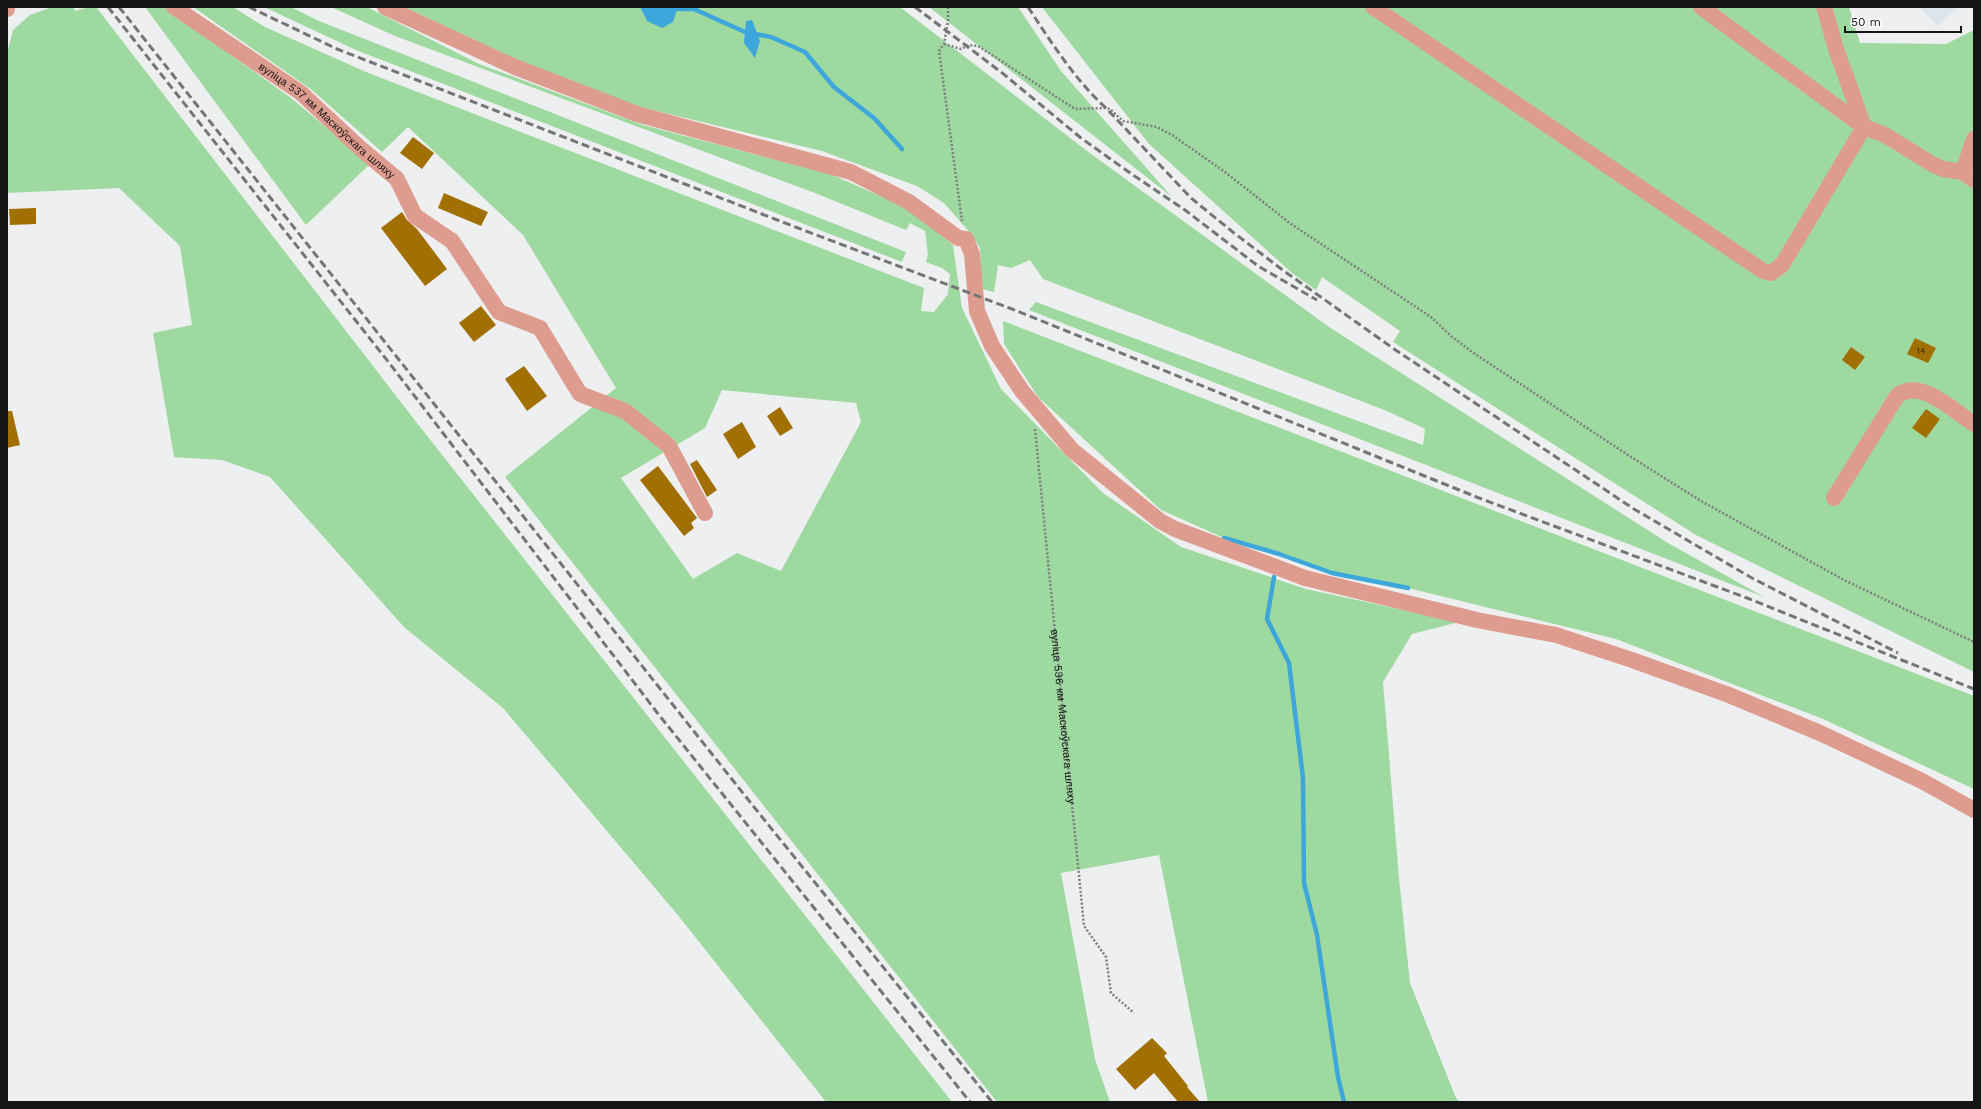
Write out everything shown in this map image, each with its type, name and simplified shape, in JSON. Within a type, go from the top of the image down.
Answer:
[{"type":"street","name":"вуліца 537 км Маскоўскага шляху","points":[[174,7],[301,93],[361,149],[397,179],[415,216],[452,241],[499,312],[540,328],[580,394],[625,411],[669,446],[705,513]]},
{"type":"street","points":[[385,7],[515,67],[637,114],[851,172],[910,202],[958,238],[966,239],[972,254],[977,311],[992,346],[1022,391],[1072,450],[1160,521],[1209,543],[1304,578],[1477,620],[1556,635],[1632,660],[1729,695],[1820,733],[1922,781],[1974,810]]},
{"type":"street","points":[[1373,7],[1763,272],[1770,273],[1782,265],[1864,127]]},
{"type":"street","points":[[1701,7],[1864,127],[1885,135],[1932,164],[1943,169],[1968,176],[1974,139]]},
{"type":"street","points":[[1824,7],[1836,49],[1864,127]]},
{"type":"street","points":[[1834,498],[1896,396],[1903,391],[1914,390],[1928,393],[1974,424]]},
{"type":"path","points":[[948,7],[948,21],[944,44],[939,51],[956,186],[966,239]]},
{"type":"path","points":[[944,44],[961,48],[969,45],[978,46],[1075,108],[1110,109],[1123,121],[1157,127],[1172,135],[1225,172],[1291,224],[1431,317],[1451,336],[1472,352],[1631,457],[1701,501],[1844,580],[1974,642]]},
{"type":"path","name":"вуліца 536 км Маскоўскага шляху","points":[[1034,427],[1084,926],[1106,956],[1111,993],[1134,1013]]},
{"type":"shaded area","points":[[1920,7],[1958,7],[1937,26]]},
{"type":"green space","points":[[52,7],[73,7],[75,11],[89,7],[96,7],[417,423],[952,1102],[826,1102],[677,914],[503,708],[404,627],[270,477],[222,460],[174,457],[153,333],[192,325],[180,246],[119,188],[7,193],[7,54],[13,30],[30,15]]},
{"type":"green space","points":[[145,7],[164,7],[291,98],[370,164],[306,225]]},
{"type":"green space","points":[[193,7],[233,7],[265,27],[366,72],[924,288],[921,311],[934,312],[948,294],[950,274],[942,268],[926,262],[928,254],[925,231],[910,223],[906,230],[815,193],[395,36],[331,7],[367,7],[479,64],[643,125],[830,174],[908,208],[953,245],[962,308],[1001,389],[1103,493],[1181,547],[1306,589],[1459,622],[1412,634],[1383,682],[1399,878],[1410,983],[1456,1098],[1460,1102],[1208,1102],[1159,855],[1061,873],[1095,1059],[1110,1102],[997,1102],[505,477],[616,388],[523,235],[408,127],[382,152],[312,90]],"holes":[[[722,390],[856,403],[861,422],[781,571],[737,553],[693,579],[621,478],[705,428]]]},
{"type":"green space","points":[[264,7],[291,7],[319,21],[906,252],[902,262],[356,50]]},
{"type":"green space","points":[[404,7],[640,7],[647,21],[677,9],[674,7],[900,7],[1087,151],[1329,327],[1668,543],[1764,597],[1029,310],[1036,302],[1423,445],[1425,429],[1387,411],[1043,279],[1030,260],[1011,268],[998,265],[994,292],[982,289],[980,248],[971,234],[944,203],[917,186],[822,151],[628,104],[529,65]]},
{"type":"green space","points":[[929,7],[1018,7],[1061,71],[1172,197]]},
{"type":"green space","points":[[1042,7],[1849,7],[1860,43],[1946,44],[1974,30],[1974,672],[1696,535],[1393,342],[1400,331],[1322,277],[1316,290],[1292,273],[1149,144]]},
{"type":"green space","points":[[1003,321],[1974,696],[1974,789],[1823,719],[1616,639],[1408,588],[1332,573],[1279,554],[1224,538],[1161,510],[1038,397],[1004,344]]},
{"type":"water","points":[[640,7],[674,7],[677,9],[673,22],[662,28],[647,21]]},
{"type":"water","points":[[752,20],[760,41],[755,58],[744,43],[746,21]]},
{"type":"building","points":[[413,137],[434,153],[422,169],[400,153]]},
{"type":"building","points":[[444,193],[488,212],[481,226],[438,208]]},
{"type":"building","points":[[36,208],[36,224],[10,225],[9,209]]},
{"type":"building","points":[[402,212],[407,220],[417,229],[447,269],[425,286],[381,228]]},
{"type":"building","points":[[481,306],[496,325],[474,342],[459,323]]},
{"type":"building","points":[[1915,338],[1936,348],[1928,363],[1907,354]]},
{"type":"building","points":[[1851,347],[1865,357],[1855,370],[1842,360]]},
{"type":"building","points":[[524,366],[547,396],[527,411],[505,379]]},
{"type":"building","points":[[780,407],[793,428],[780,436],[767,416]]},
{"type":"building","points":[[1926,409],[1940,419],[1926,438],[1912,428]]},
{"type":"building","points":[[7,411],[12,411],[20,445],[7,448]]},
{"type":"building","points":[[742,422],[756,447],[738,459],[723,434]]},
{"type":"building","points":[[697,460],[717,490],[707,497],[690,464]]},
{"type":"building","points":[[658,466],[697,518],[691,523],[694,528],[684,536],[640,480]]},
{"type":"building","points":[[1152,1038],[1167,1053],[1164,1056],[1200,1102],[1178,1102],[1154,1073],[1135,1090],[1116,1069]]},
{"type":"waterway","points":[[677,9],[694,9],[745,32],[771,37],[805,52],[834,87],[874,118],[902,149]]},
{"type":"waterway","points":[[1224,538],[1279,554],[1332,573],[1408,588]]},
{"type":"waterway","points":[[1274,577],[1267,619],[1289,663],[1303,778],[1304,883],[1317,935],[1338,1077],[1344,1102]]},
{"type":"railway","points":[[108,7],[390,364],[659,715],[970,1102]]},
{"type":"railway","points":[[119,7],[754,807],[992,1102]]},
{"type":"railway","points":[[249,7],[337,49],[798,228],[1012,309],[1479,498],[1747,598],[1974,689]]},
{"type":"railway","points":[[915,7],[1001,72],[1081,138],[1185,210],[1258,266],[1317,300]]},
{"type":"railway","points":[[1028,7],[1064,60],[1084,85],[1191,198],[1284,271],[1397,351],[1634,509],[1752,578],[1898,653]]}]
